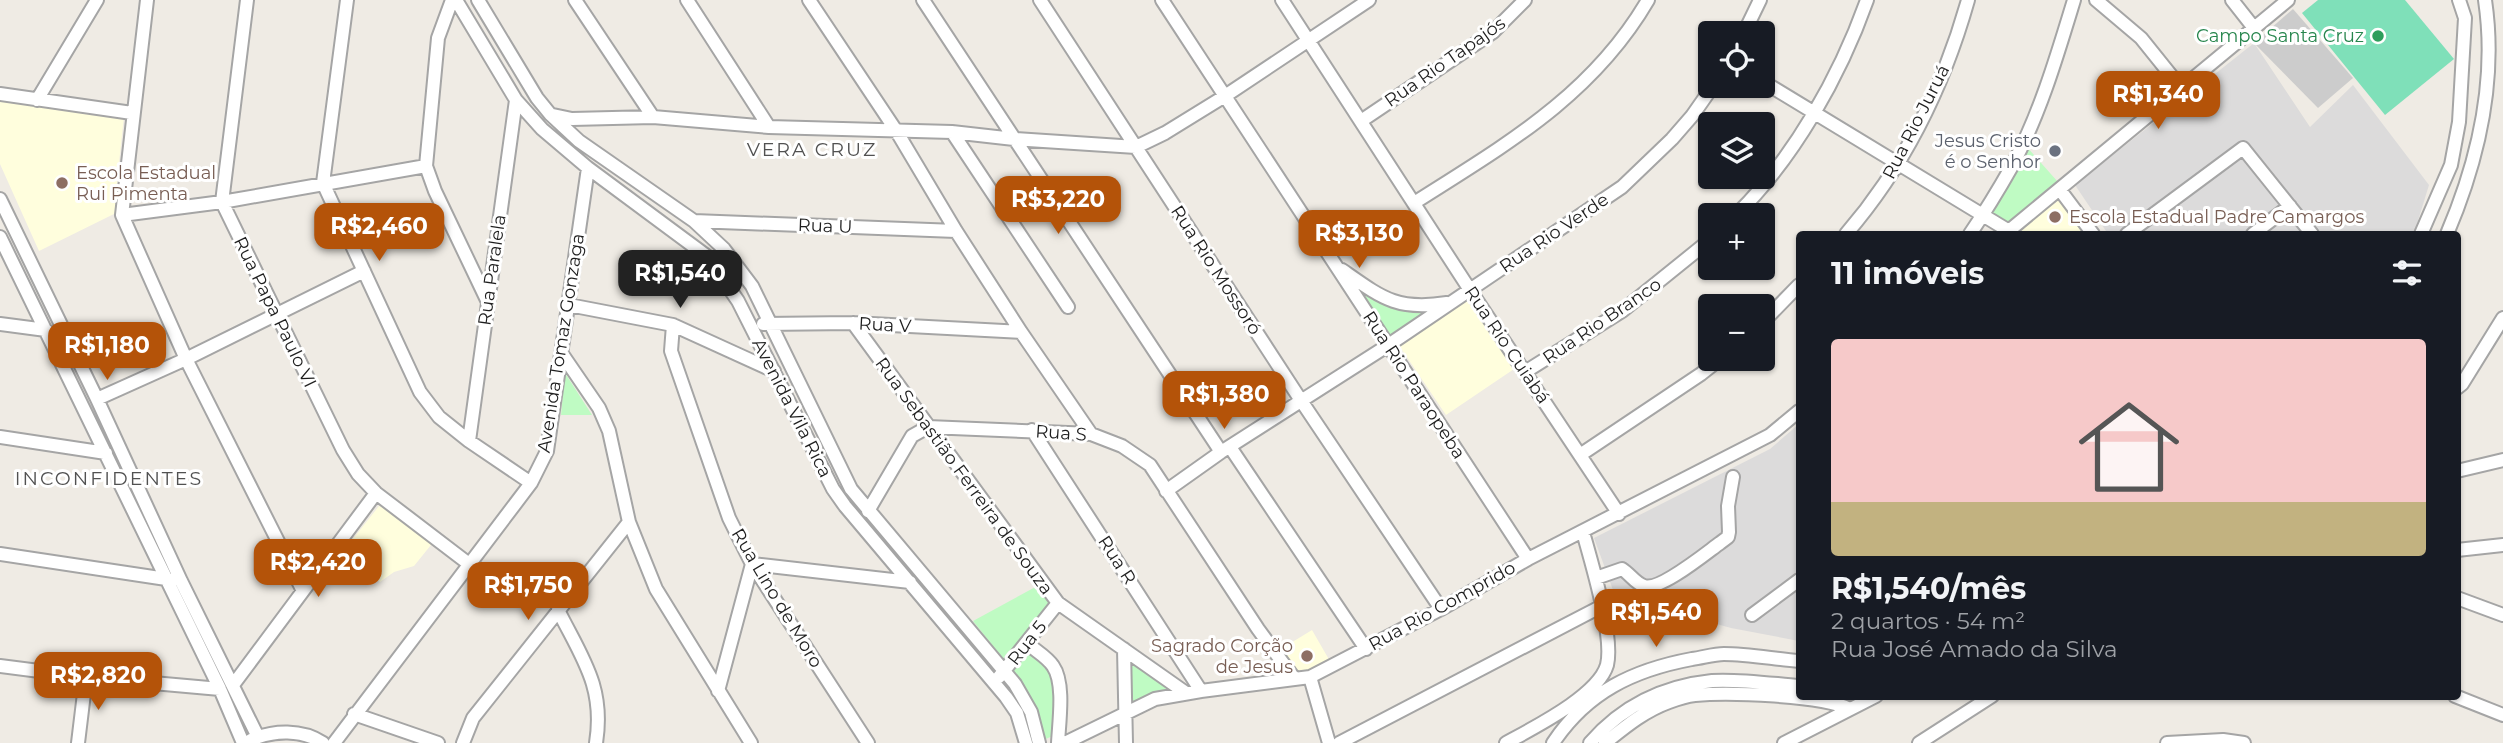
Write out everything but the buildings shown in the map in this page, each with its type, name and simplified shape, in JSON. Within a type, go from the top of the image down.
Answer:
[{"type":"street","points":[[37,100],[97,0]]},
{"type":"street","points":[[146,0],[121,215],[186,359],[303,591]]},
{"type":"street","points":[[222,202],[247,0]]},
{"type":"street","points":[[347,0],[323,183],[420,392],[439,417],[531,483]]},
{"type":"street","points":[[454,0],[438,38],[426,166],[435,191],[487,300]]},
{"type":"street","name":"Avenida Vila Rica","points":[[454,0],[516,100],[542,129],[588,168],[708,257],[722,275],[750,324],[833,489],[995,681],[1017,713],[1026,743]]},
{"type":"street","name":"Avenida Vila Rica","points":[[478,0],[537,99],[550,114],[579,141],[694,221],[724,249],[745,277],[770,324],[851,489],[1005,672],[1031,712],[1039,743]]},
{"type":"street","points":[[575,0],[653,117]]},
{"type":"street","points":[[687,0],[769,127]]},
{"type":"street","points":[[809,0],[897,132],[1021,332],[1091,434]]},
{"type":"street","points":[[923,0],[1225,450],[1366,649]]},
{"type":"street","name":"Rua Rio Mossoró","points":[[1040,0],[1302,402],[1441,609]]},
{"type":"street","name":"Rua Rio Paraopeba","points":[[1162,0],[1528,559]]},
{"type":"street","name":"Rua Rio Cuiabá","points":[[1282,0],[1619,514]]},
{"type":"street","points":[[550,114],[572,119],[653,117],[769,127],[951,132],[1136,147],[1165,133],[1225,96],[1369,0]]},
{"type":"street","name":"Rua Rio Tapajós","points":[[1361,121],[1493,32],[1525,0]]},
{"type":"street","points":[[1414,203],[1528,130],[1550,112],[1608,58],[1648,0]]},
{"type":"street","points":[[1750,21],[1760,0]]},
{"type":"street","points":[[1749,203],[1778,167],[1840,67],[1867,0]]},
{"type":"street","name":"Rua Rio Juruá","points":[[1849,231],[1898,165],[1956,42],[1968,0]]},
{"type":"street","points":[[1972,231],[2012,164],[2036,112],[2074,0]]},
{"type":"street","points":[[2096,0],[2140,38],[2182,89]]},
{"type":"street","points":[[2232,0],[2254,28]]},
{"type":"street","points":[[2009,231],[2288,0]]},
{"type":"street","points":[[2459,0],[2470,40],[2474,44],[2483,44],[2490,34]]},
{"type":"street","points":[[2448,231],[2466,190],[2484,120],[2490,34],[2485,0]]},
{"type":"street","points":[[2422,231],[2451,165],[2459,122],[2465,19]]},
{"type":"street","points":[[1775,89],[2004,231]]},
{"type":"street","points":[[0,94],[132,113]]},
{"type":"street","name":"Rua Rio Verde","points":[[1166,491],[1622,187],[1672,139],[1705,98]]},
{"type":"street","name":"Rua Paralela","points":[[469,441],[516,100]]},
{"type":"street","points":[[579,141],[577,129],[582,119]]},
{"type":"street","points":[[951,132],[1068,307]]},
{"type":"street","points":[[2131,231],[2243,148],[2310,231]]},
{"type":"street","points":[[121,215],[222,202],[426,166]]},
{"type":"street","name":"Avenida Tomaz Gonzaga","points":[[334,743],[531,483],[547,451],[588,168]]},
{"type":"street","points":[[2060,190],[2091,231]]},
{"type":"street","points":[[0,199],[258,737]]},
{"type":"street","name":"Rua Papa Paulo VI","points":[[222,202],[343,450],[358,474],[376,493],[469,564]]},
{"type":"street","points":[[2257,231],[2290,206]]},
{"type":"street","name":"Rua U","points":[[694,221],[956,231]]},
{"type":"street","points":[[0,237],[244,743],[258,737],[290,731],[316,738],[323,743]]},
{"type":"street","name":"Rua Rio Branco","points":[[1525,372],[1622,311],[1698,250]]},
{"type":"street","points":[[1338,266],[1373,292],[1400,304],[1415,306],[1451,302]]},
{"type":"street","points":[[97,399],[186,359],[364,271]]},
{"type":"street","points":[[1775,310],[1796,288]]},
{"type":"street","points":[[569,305],[673,325],[774,371]]},
{"type":"street","points":[[2461,385],[2503,318]]},
{"type":"street","name":"Rua V","points":[[750,324],[853,323],[1021,332]]},
{"type":"street","name":"Rua Sebastião Ferreira de Souza","points":[[853,323],[1058,603],[1186,693]]},
{"type":"street","points":[[0,324],[46,330]]},
{"type":"street","name":"Rua Lino de Moro","points":[[673,325],[671,351],[676,370],[729,518],[752,564],[869,743]]},
{"type":"street","points":[[562,354],[599,408],[609,431],[629,522],[656,589],[751,743]]},
{"type":"street","points":[[1580,455],[1705,371]]},
{"type":"street","name":"Rua Rio Comprido","points":[[1065,743],[1155,699],[1310,677],[1441,609],[1528,559],[1770,435],[1796,413]]},
{"type":"street","points":[[868,511],[912,436],[928,427]]},
{"type":"street","name":"Rua S","points":[[928,427],[1091,434],[1122,446],[1150,465],[1275,654],[1294,678]]},
{"type":"street","name":"Rua R","points":[[1032,430],[1201,691]]},
{"type":"street","points":[[0,437],[106,453]]},
{"type":"street","points":[[2461,470],[2503,460]]},
{"type":"street","points":[[1596,578],[1622,569],[1641,584],[1653,586],[1665,581],[1720,543],[1728,537],[1729,532],[1728,506],[1733,477]]},
{"type":"street","points":[[233,685],[376,493]]},
{"type":"street","points":[[463,743],[473,718],[629,522]]},
{"type":"street","points":[[1506,743],[1560,714],[1596,681],[1606,666],[1608,649],[1602,606],[1583,532]]},
{"type":"street","points":[[2461,550],[2503,545]]},
{"type":"street","points":[[0,554],[181,581]]},
{"type":"street","points":[[718,691],[752,564],[910,582]]},
{"type":"street","points":[[1752,615],[1796,582]]},
{"type":"street","points":[[2461,599],[2503,615]]},
{"type":"street","name":"Rua 5","points":[[995,681],[1028,644],[1058,603]]},
{"type":"street","points":[[1339,743],[1602,606]]},
{"type":"street","points":[[558,610],[595,685],[599,707],[596,743]]},
{"type":"street","points":[[1028,644],[1052,663],[1058,674],[1058,743]]},
{"type":"street","points":[[1124,649],[1126,743]]},
{"type":"street","points":[[1273,681],[1275,654]]},
{"type":"street","points":[[1553,743],[1564,727],[1605,690],[1634,674],[1661,665],[1723,654],[1796,661]]},
{"type":"street","points":[[0,666],[220,689]]},
{"type":"street","points":[[78,743],[86,677]]},
{"type":"street","points":[[1310,677],[1329,743]]},
{"type":"street","points":[[1590,743],[1620,714],[1668,689],[1715,681],[1796,686]]},
{"type":"street","points":[[1605,743],[1641,715],[1693,695],[1760,695],[1796,698]]},
{"type":"street","points":[[2461,698],[2503,715]]},
{"type":"street","points":[[1815,700],[1850,709]]},
{"type":"street","points":[[1784,743],[1868,700]]},
{"type":"street","points":[[1919,743],[1986,700]]},
{"type":"street","points":[[354,714],[439,743]]},
{"type":"street","points":[[2167,743],[2222,740],[2244,743]]},
{"type":"shaded area","points":[[2293,9],[2353,78],[2318,108],[2254,43]]},
{"type":"shaded area","points":[[2254,43],[2310,127],[2353,85],[2429,185],[2413,231],[2106,231],[2075,185]]},
{"type":"shaded area","name":"Escola Estadual Rui Pimenta","points":[[0,99],[124,116],[116,213],[39,251],[0,164]]},
{"type":"shaded area","name":"Escola Estadual Padre Camargos","points":[[2059,200],[2084,231],[2019,231]]},
{"type":"shaded area","points":[[1469,296],[1517,367],[1446,415],[1398,344]]},
{"type":"shaded area","points":[[1796,427],[1796,640],[1731,628],[1613,590],[1594,538],[1770,449]]},
{"type":"shaded area","points":[[379,506],[406,519],[435,540],[414,566],[394,572],[380,582],[341,554]]},
{"type":"shaded area","name":"Sagrado Corção de Jesus","points":[[1312,630],[1331,663],[1301,677],[1281,649]]},
{"type":"green space","name":"Campo Santa Cruz","points":[[2318,0],[2405,0],[2454,59],[2385,115],[2302,13]]},
{"type":"green space","points":[[2027,147],[2058,182],[2009,226],[1988,213]]},
{"type":"green space","points":[[1347,277],[1373,295],[1435,308],[1387,340]]},
{"type":"green space","points":[[565,373],[592,415],[561,415]]},
{"type":"green space","points":[[1039,585],[1054,604],[1008,665],[973,621]]},
{"type":"green space","points":[[1029,649],[1058,672],[1055,735],[1041,741],[1011,673]]},
{"type":"green space","points":[[1131,653],[1181,692],[1129,705]]},
{"type":"place","name":"Campo Santa Cruz","points":[[2378,36]]},
{"type":"place","name":"Jesus Cristo é o Senhor","points":[[2055,151]]},
{"type":"place","name":"Escola Estadual Rui Pimenta","points":[[62,183]]},
{"type":"place","name":"Escola Estadual Padre Camargos","points":[[2055,217]]},
{"type":"place","name":"Sagrado Corção de Jesus","points":[[1307,656]]},
{"type":"district","name":"VERA CRUZ","points":[[812,149]]},
{"type":"district","name":"INCONFIDENTES","points":[[109,478]]}]
